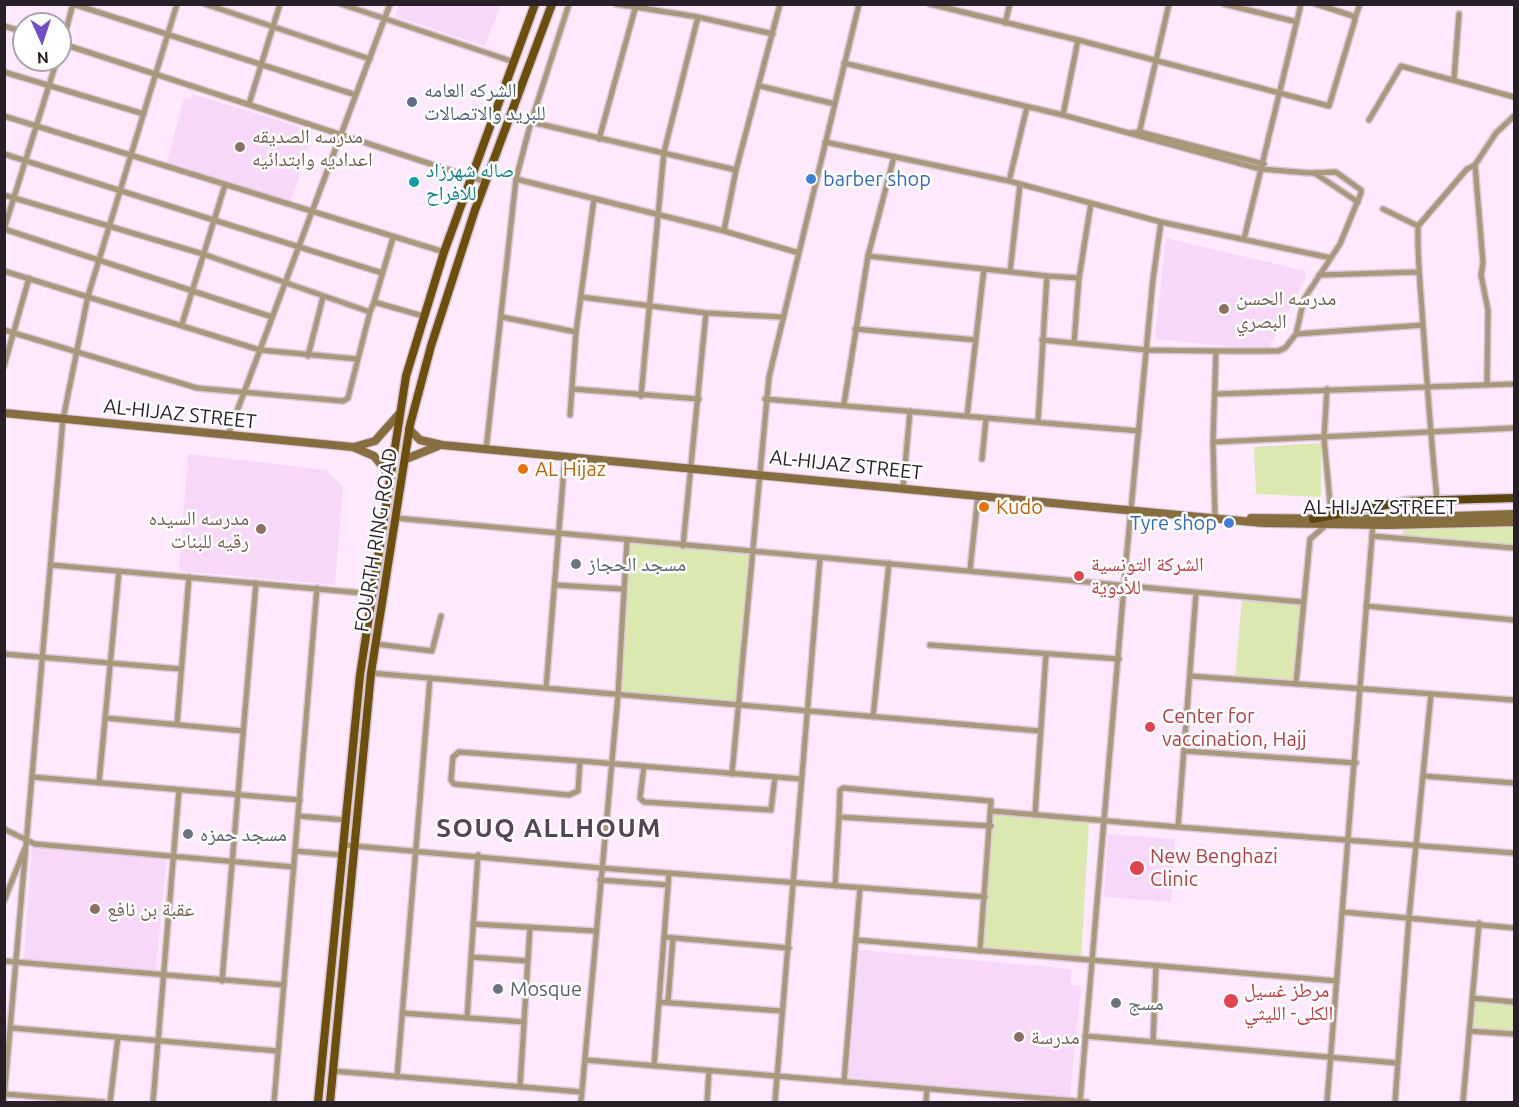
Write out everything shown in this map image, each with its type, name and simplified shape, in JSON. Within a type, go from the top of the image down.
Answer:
[{"type":"highway","points":[[1313,519],[1331,514],[1437,499],[1515,498]]},
{"type":"main road","name":"FOURTH RING ROAD","points":[[318,1102],[360,675],[406,376],[444,252],[536,4]]},
{"type":"main road","name":"FOURTH RING ROAD","points":[[330,1102],[371,673],[409,429],[431,346],[486,182],[552,4]]},
{"type":"main road","name":"AL-HIJAZ STREET","points":[[4,413],[353,447],[374,456],[390,476]]},
{"type":"main road","name":"AL-HIJAZ STREET","points":[[353,447],[375,441],[399,414]]},
{"type":"main road","name":"AL-HIJAZ STREET","points":[[409,429],[420,440],[486,450],[1246,519],[1515,514]]},
{"type":"main road","name":"AL-HIJAZ STREET","points":[[406,459],[426,449],[442,445]]},
{"type":"main road","name":"AL-HIJAZ STREET","points":[[1246,519],[1263,523],[1325,526],[1515,522]]},
{"type":"street","points":[[71,12],[73,4],[356,95]]},
{"type":"street","points":[[103,1102],[5,1096],[63,419],[88,296],[177,4]]},
{"type":"street","points":[[205,4],[370,59]]},
{"type":"street","points":[[249,104],[280,4]]},
{"type":"street","points":[[341,4],[514,62]]},
{"type":"street","points":[[228,435],[390,4]]},
{"type":"street","points":[[486,450],[516,179],[531,122],[569,4]]},
{"type":"street","points":[[616,4],[635,9],[699,16],[773,34]]},
{"type":"street","points":[[724,231],[736,170],[780,4]]},
{"type":"street","points":[[732,774],[765,399],[781,317],[799,253],[859,4]]},
{"type":"street","points":[[930,4],[1329,106],[1360,4]]},
{"type":"street","points":[[1005,23],[1010,4]]},
{"type":"street","points":[[1139,134],[1169,4]]},
{"type":"street","points":[[1224,4],[1297,22]]},
{"type":"street","points":[[1244,239],[1301,4]]},
{"type":"street","points":[[1316,4],[1354,18]]},
{"type":"street","points":[[599,139],[635,9]]},
{"type":"street","points":[[1454,79],[1459,14]]},
{"type":"street","points":[[641,396],[664,152],[699,16]]},
{"type":"street","points":[[1063,115],[1078,40]]},
{"type":"street","points":[[72,48],[486,182]]},
{"type":"street","points":[[844,63],[1063,115],[1261,166],[1315,174],[1336,172],[1361,190],[1342,239],[1302,304],[1296,334],[1285,348],[1278,351],[1146,350],[1042,340]]},
{"type":"street","points":[[1370,120],[1400,66],[1515,97]]},
{"type":"street","points":[[4,72],[144,114]]},
{"type":"street","points":[[53,72],[4,229],[272,316]]},
{"type":"street","points":[[760,86],[834,104]]},
{"type":"street","points":[[1009,181],[1028,107]]},
{"type":"street","points":[[4,116],[444,252]]},
{"type":"street","points":[[1437,499],[1429,432],[1423,325],[1417,272],[1418,226],[1467,169],[1475,165],[1496,133],[1515,116]]},
{"type":"street","points":[[531,122],[736,170]]},
{"type":"street","points":[[825,142],[1009,181],[1161,222],[1331,258]]},
{"type":"street","points":[[4,154],[382,273]]},
{"type":"street","points":[[844,404],[868,256],[894,157]]},
{"type":"street","points":[[1475,165],[1478,178],[1483,263],[1480,275],[1488,310],[1487,384]]},
{"type":"street","points":[[1467,169],[1478,178]]},
{"type":"street","points":[[1315,174],[1358,202]]},
{"type":"street","points":[[516,179],[724,231],[799,253]]},
{"type":"street","points":[[1010,272],[1020,184]]},
{"type":"street","points":[[182,324],[225,185]]},
{"type":"street","points":[[4,195],[203,254],[370,312]]},
{"type":"street","points":[[570,415],[576,332],[594,200]]},
{"type":"street","points":[[1074,343],[1079,278],[1091,203]]},
{"type":"street","points":[[1383,208],[1418,226]]},
{"type":"street","points":[[1080,1102],[1146,350],[1161,222]]},
{"type":"street","points":[[4,330],[197,388],[343,401],[348,398],[370,312],[393,238]]},
{"type":"street","points":[[868,256],[1079,278]]},
{"type":"street","points":[[967,416],[984,269]]},
{"type":"street","points":[[4,271],[182,324],[260,350],[357,359]]},
{"type":"street","points":[[1319,275],[1417,272]]},
{"type":"street","points":[[1038,422],[1047,276]]},
{"type":"street","points":[[4,366],[29,278]]},
{"type":"street","points":[[308,356],[323,297]]},
{"type":"street","points":[[580,297],[706,313],[781,317]]},
{"type":"street","points":[[374,302],[423,316]]},
{"type":"street","points":[[683,546],[706,313]]},
{"type":"street","points":[[502,317],[576,332]]},
{"type":"street","points":[[1296,334],[1423,325]]},
{"type":"street","points":[[855,329],[976,340]]},
{"type":"street","points":[[1215,516],[1213,442],[1216,351]]},
{"type":"street","points":[[1216,394],[1515,384]]},
{"type":"street","points":[[573,388],[641,396],[699,399]]},
{"type":"street","points":[[1326,389],[1324,438],[1331,514]]},
{"type":"street","points":[[765,399],[1139,431]]},
{"type":"street","points":[[903,488],[910,411]]},
{"type":"street","points":[[982,459],[986,419]]},
{"type":"street","points":[[1213,442],[1515,428]]},
{"type":"street","points":[[546,688],[565,456]]},
{"type":"street","points":[[970,570],[978,495]]},
{"type":"street","points":[[396,518],[1302,602]]},
{"type":"street","points":[[1327,1102],[1350,839],[1373,525]]},
{"type":"street","points":[[1296,683],[1302,602],[1310,539],[1325,526]]},
{"type":"street","points":[[1372,536],[1515,549]]},
{"type":"street","points":[[581,1102],[618,695],[622,590],[627,541]]},
{"type":"street","points":[[775,1102],[795,883],[801,779],[820,558]]},
{"type":"street","points":[[873,717],[889,563]]},
{"type":"street","points":[[51,565],[373,594]]},
{"type":"street","points":[[99,783],[119,571]]},
{"type":"street","points":[[177,724],[189,577]]},
{"type":"street","points":[[222,981],[256,583]]},
{"type":"street","points":[[555,585],[622,590]]},
{"type":"street","points":[[273,1102],[317,588]]},
{"type":"street","points":[[1178,827],[1196,592]]},
{"type":"street","points":[[1366,606],[1515,620]]},
{"type":"street","points":[[376,644],[432,651],[441,616]]},
{"type":"street","points":[[930,645],[1119,659]]},
{"type":"street","points":[[4,654],[181,669]]},
{"type":"street","points":[[1035,815],[1046,654]]},
{"type":"street","points":[[371,673],[1040,731]]},
{"type":"street","points":[[1190,676],[1515,700]]},
{"type":"street","points":[[397,1077],[430,678]]},
{"type":"street","points":[[1395,1102],[1409,917],[1431,693]]},
{"type":"street","points":[[106,718],[243,731]]},
{"type":"street","points":[[580,761],[578,790],[574,794],[456,785],[451,780],[454,755],[462,751],[801,779]]},
{"type":"street","points":[[1185,751],[1356,763]]},
{"type":"street","points":[[644,766],[640,798],[644,802],[771,810],[776,777]]},
{"type":"street","points":[[1423,776],[1515,783]]},
{"type":"street","points":[[33,777],[300,800]]},
{"type":"street","points":[[836,886],[838,817],[840,790],[843,788],[987,800],[992,803],[992,811],[980,951]]},
{"type":"street","points":[[153,1102],[179,790]]},
{"type":"street","points":[[992,811],[1515,853]]},
{"type":"street","points":[[298,816],[346,820]]},
{"type":"street","points":[[838,817],[991,826]]},
{"type":"street","points":[[4,829],[35,844],[294,867]]},
{"type":"street","points":[[4,901],[28,841]]},
{"type":"street","points":[[344,845],[478,855],[601,868],[985,897]]},
{"type":"street","points":[[296,851],[342,855]]},
{"type":"street","points":[[467,1018],[478,855]]},
{"type":"street","points":[[654,1066],[669,873]]},
{"type":"street","points":[[600,880],[668,885]]},
{"type":"street","points":[[844,1082],[860,888]]},
{"type":"street","points":[[1343,912],[1515,928]]},
{"type":"street","points":[[1463,1102],[1479,923]]},
{"type":"street","points":[[473,924],[596,931]]},
{"type":"street","points":[[520,1087],[530,927]]},
{"type":"street","points":[[664,937],[789,948]]},
{"type":"street","points":[[668,1002],[673,938]]},
{"type":"street","points":[[856,940],[1337,981]]},
{"type":"street","points":[[471,957],[528,960]]},
{"type":"street","points":[[4,961],[284,985]]},
{"type":"street","points":[[1153,1042],[1156,966]]},
{"type":"street","points":[[1472,998],[1515,1002]]},
{"type":"street","points":[[659,1002],[782,1011]]},
{"type":"street","points":[[402,1013],[524,1022]]},
{"type":"street","points":[[12,1028],[278,1051]]},
{"type":"street","points":[[1469,1030],[1515,1034]]},
{"type":"street","points":[[1085,1036],[1397,1063]]},
{"type":"street","points":[[110,1102],[118,1037]]},
{"type":"street","points":[[585,1060],[1087,1102]]},
{"type":"street","points":[[333,1071],[582,1092]]},
{"type":"street","points":[[707,1102],[710,1071]]},
{"type":"street","points":[[926,1102],[927,1089]]},
{"type":"street","points":[[1002,1102],[1003,1095]]},
{"type":"shaded area","points":[[399,4],[501,5],[485,46],[395,16]]},
{"type":"shaded area","name":"مدرسه الصديقه اعداديه وابتدائيه","points":[[192,94],[313,131],[291,202],[167,163],[184,97],[191,99]]},
{"type":"shaded area","name":"مدرسه الحسن البصري","points":[[1166,238],[1305,271],[1306,278],[1267,350],[1155,339]]},
{"type":"shaded area","name":"مدرسه السيده رقيه للبنات","points":[[188,454],[326,470],[343,487],[335,585],[179,571]]},
{"type":"shaded area","points":[[1108,834],[1175,839],[1171,902],[1104,897]]},
{"type":"shaded area","name":"عقبة بن نافع","points":[[32,847],[166,859],[156,972],[24,959]]},
{"type":"shaded area","points":[[859,950],[1072,969],[1070,985],[1081,986],[1070,1097],[849,1078]]},
{"type":"green space","points":[[1321,443],[1321,497],[1256,494],[1254,447]]},
{"type":"green space","points":[[1514,522],[1514,548],[1402,539],[1404,526]]},
{"type":"green space","points":[[627,541],[751,554],[736,708],[615,697]]},
{"type":"green space","points":[[1242,598],[1301,603],[1295,683],[1235,678]]},
{"type":"green space","points":[[993,812],[1089,821],[1081,961],[983,953]]},
{"type":"green space","points":[[1471,998],[1514,1003],[1514,1034],[1468,1030]]},
{"type":"place","name":"الشركه العامه للبريد والاتصالات","points":[[412,102]]},
{"type":"place","name":"مدرسه الصديقه اعداديه وابتدائيه","points":[[240,147]]},
{"type":"place","name":"barber shop","points":[[811,179]]},
{"type":"place","name":"صاله شهرزاد للافراح","points":[[414,182]]},
{"type":"place","name":"مدرسه الحسن البصري","points":[[1224,309]]},
{"type":"place","name":"AL Hijaz","points":[[523,469]]},
{"type":"place","name":"Kudo","points":[[984,507]]},
{"type":"place","name":"Tyre shop","points":[[1229,523]]},
{"type":"place","name":"مدرسه السيده رقيه للبنات","points":[[261,529]]},
{"type":"place","name":"مسجد الحجاز","points":[[576,564]]},
{"type":"place","name":"الشركة التونسية للأدوية","points":[[1079,576]]},
{"type":"place","name":"Center for vaccination, Hajj","points":[[1150,727]]},
{"type":"place","name":"مسجد حمزه","points":[[188,834]]},
{"type":"place","name":"New Benghazi Clinic","points":[[1137,868]]},
{"type":"place","name":"عقبة بن نافع","points":[[95,909]]},
{"type":"place","name":"Mosque","points":[[498,989]]},
{"type":"place","name":"مرطز غسيل الكلى- الليثي","points":[[1231,1001]]},
{"type":"place","name":"مسج","points":[[1116,1003]]},
{"type":"place","name":"مدرسة","points":[[1019,1037]]},
{"type":"district","name":"SOUQ ALLHOUM","points":[[549,828]]}]
